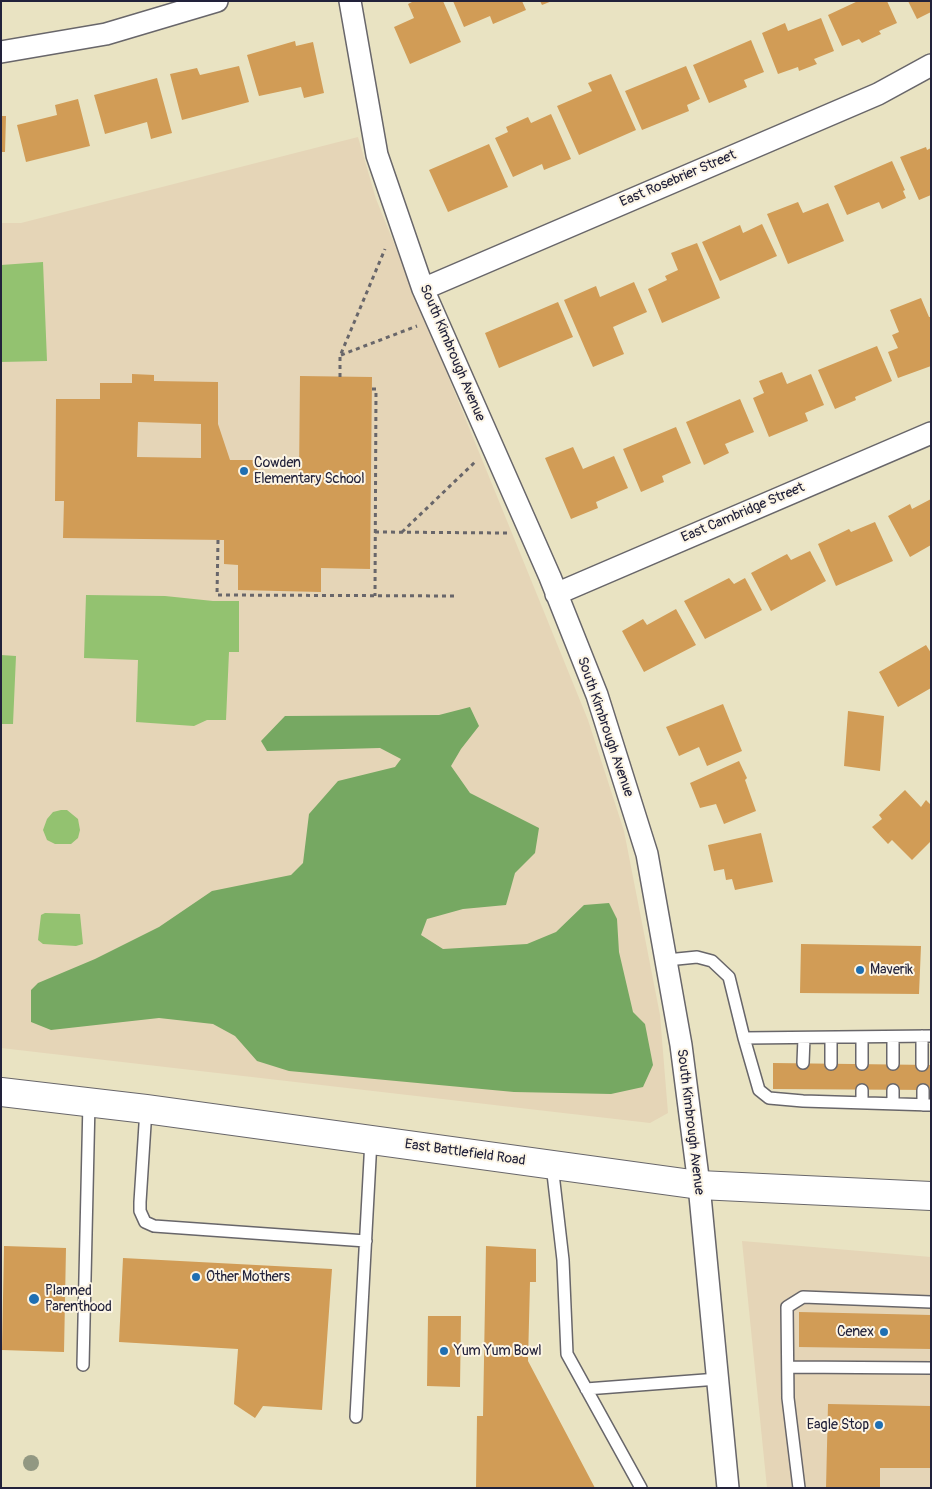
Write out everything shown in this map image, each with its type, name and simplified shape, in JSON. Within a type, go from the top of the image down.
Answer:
[{"type":"main road","name":"East Battlefield Road","points":[[1,1092],[146,1109],[699,1185],[931,1196]]},
{"type":"street","points":[[1,52],[106,34],[217,1]]},
{"type":"street","name":"South Kimbrough Avenue","points":[[350,1],[377,155],[423,289],[531,534],[597,695],[647,854],[681,1045],[699,1185],[728,1488]]},
{"type":"street","name":"East Rosebrier Street","points":[[423,289],[878,94],[931,65]]},
{"type":"street","name":"East Cambridge Street","points":[[556,594],[931,433]]},
{"type":"lane","points":[[667,960],[697,957],[712,961],[729,977],[759,1090],[770,1098],[803,1101],[927,1105],[923,1090]]},
{"type":"lane","points":[[744,1038],[926,1036],[922,1065]]},
{"type":"lane","points":[[862,1037],[862,1064]]},
{"type":"lane","points":[[893,1037],[893,1064]]},
{"type":"lane","points":[[803,1063],[804,1038]]},
{"type":"lane","points":[[831,1038],[831,1064]]},
{"type":"lane","points":[[803,1089],[803,1101]]},
{"type":"lane","points":[[830,1089],[830,1102]]},
{"type":"lane","points":[[862,1090],[862,1103]]},
{"type":"lane","points":[[893,1090],[893,1104]]},
{"type":"lane","points":[[83,1365],[89,1102]]},
{"type":"lane","points":[[146,1109],[140,1202],[140,1211],[145,1222],[154,1226],[366,1241]]},
{"type":"lane","points":[[356,1417],[371,1140]]},
{"type":"lane","points":[[552,1165],[563,1260],[567,1354],[641,1488]]},
{"type":"lane","points":[[799,1488],[788,1398],[787,1307],[803,1296],[931,1302]]},
{"type":"lane","points":[[788,1367],[931,1368]]},
{"type":"lane","points":[[586,1389],[718,1378]]},
{"type":"path","points":[[340,377],[340,356],[398,216]]},
{"type":"path","points":[[340,356],[437,319]]},
{"type":"path","points":[[372,389],[376,389],[375,596]]},
{"type":"path","points":[[401,533],[492,445]]},
{"type":"path","points":[[375,532],[531,534]]},
{"type":"path","points":[[218,540],[217,595],[456,596]]},
{"type":"shaded area","name":"Cowden Elementary School","points":[[358,137],[376,199],[588,720],[624,831],[660,1015],[668,1113],[650,1123],[1,1048],[1,223],[21,223]]},
{"type":"shaded area","points":[[742,1241],[931,1257],[931,1488],[767,1488]]},
{"type":"green space","points":[[43,262],[47,361],[1,362],[1,265]]},
{"type":"green space","points":[[86,595],[165,596],[213,601],[239,601],[239,652],[229,652],[226,720],[207,720],[194,726],[136,722],[138,660],[84,658]]},
{"type":"green space","points":[[1,655],[16,656],[13,724],[1,724]]},
{"type":"green space","points":[[470,707],[479,726],[461,749],[451,766],[470,793],[539,828],[535,853],[515,873],[506,905],[463,909],[427,919],[421,935],[443,949],[527,944],[556,932],[584,905],[609,903],[617,919],[619,952],[633,1012],[645,1024],[653,1065],[643,1087],[611,1094],[514,1092],[289,1071],[257,1061],[235,1036],[213,1024],[159,1018],[51,1030],[31,1022],[31,990],[38,983],[95,959],[159,927],[212,891],[291,875],[303,863],[309,814],[338,781],[395,767],[401,759],[380,748],[267,751],[261,741],[285,716],[439,715]]},
{"type":"green space","points":[[67,810],[78,819],[80,830],[78,838],[71,844],[55,844],[47,840],[43,830],[47,819],[53,812]]},
{"type":"green space","points":[[45,913],[80,914],[83,944],[76,946],[43,944],[38,940],[41,915]]},
{"type":"building","points":[[414,1],[443,1],[461,42],[410,64],[394,27],[414,18],[408,4]]},
{"type":"building","points":[[453,1],[522,1],[526,10],[493,24],[490,16],[464,27]]},
{"type":"building","points":[[540,1],[552,1],[542,5]]},
{"type":"building","points":[[858,1],[887,1],[897,23],[879,31],[881,34],[862,43],[859,39],[842,46],[828,15]]},
{"type":"building","points":[[908,1],[931,1],[931,12],[917,19]]},
{"type":"building","points":[[821,18],[834,51],[814,59],[817,64],[799,71],[798,67],[778,74],[762,33],[785,23],[788,31]]},
{"type":"building","points":[[751,40],[764,72],[744,80],[747,87],[709,103],[693,65]]},
{"type":"building","points":[[295,41],[296,46],[313,42],[324,93],[304,98],[301,87],[259,96],[247,55]]},
{"type":"building","points":[[239,66],[249,102],[182,120],[170,74],[197,68],[200,75]]},
{"type":"building","points":[[686,66],[700,99],[687,105],[689,111],[642,130],[625,91]]},
{"type":"building","points":[[611,74],[636,130],[579,155],[557,106],[592,91],[588,83]]},
{"type":"building","points":[[157,78],[172,133],[151,139],[147,122],[105,134],[94,95]]},
{"type":"building","points":[[78,99],[90,146],[26,162],[17,125],[57,115],[55,105]]},
{"type":"building","points":[[551,114],[571,159],[544,170],[542,164],[513,177],[495,138],[508,132],[506,127],[528,117],[531,123]]},
{"type":"building","points":[[1,116],[6,116],[5,152],[1,152]]},
{"type":"building","points":[[489,144],[508,187],[448,212],[429,170]]},
{"type":"building","points":[[926,147],[927,150],[931,148],[931,195],[919,200],[900,157]]},
{"type":"building","points":[[892,161],[905,190],[903,191],[906,198],[882,209],[879,202],[847,215],[834,186]]},
{"type":"building","points":[[798,202],[803,213],[828,203],[844,241],[788,264],[767,214]]},
{"type":"building","points":[[762,224],[777,256],[720,281],[702,242],[740,225],[743,233]]},
{"type":"building","points":[[697,243],[720,298],[662,323],[648,289],[667,280],[665,276],[678,270],[671,253]]},
{"type":"building","points":[[634,282],[647,312],[613,327],[624,354],[593,367],[564,300],[596,286],[600,297]]},
{"type":"building","points":[[921,298],[929,317],[931,317],[931,366],[898,378],[888,352],[898,348],[892,335],[899,332],[890,310]]},
{"type":"building","points":[[558,302],[573,337],[499,368],[485,333]]},
{"type":"building","points":[[877,346],[892,381],[855,397],[856,400],[835,409],[818,370]]},
{"type":"building","points":[[782,372],[787,384],[811,374],[824,405],[805,413],[808,421],[769,437],[753,398],[764,393],[759,381]]},
{"type":"building","points":[[132,374],[154,375],[154,381],[218,382],[218,424],[230,460],[258,460],[258,479],[299,479],[300,376],[372,377],[370,569],[321,568],[321,592],[238,590],[238,565],[224,564],[224,540],[63,538],[64,501],[55,501],[56,399],[100,399],[100,383],[132,383]],"holes":[[[138,422],[201,424],[201,458],[137,457]]]},
{"type":"building","points":[[740,399],[754,432],[725,444],[729,453],[704,465],[686,422]]},
{"type":"building","points":[[676,427],[691,463],[662,476],[664,482],[641,492],[623,449]]},
{"type":"building","points":[[573,447],[583,469],[614,456],[628,488],[596,502],[598,508],[571,519],[545,458]]},
{"type":"building","points":[[931,499],[931,545],[910,557],[888,516],[910,504],[912,509]]},
{"type":"building","points":[[875,522],[893,561],[836,586],[818,544],[849,529],[851,532]]},
{"type":"building","points":[[810,551],[826,581],[771,611],[751,573],[787,554],[791,560]]},
{"type":"building","points":[[729,578],[734,584],[745,578],[762,610],[705,639],[684,601]]},
{"type":"building","points":[[676,609],[696,645],[644,672],[622,631],[643,619],[647,625]]},
{"type":"building","points":[[926,645],[931,653],[931,688],[898,707],[879,672]]},
{"type":"building","points":[[723,704],[742,751],[707,766],[699,747],[679,756],[666,727]]},
{"type":"building","points":[[848,711],[884,716],[880,771],[844,766]]},
{"type":"building","points":[[739,761],[747,778],[745,780],[756,811],[724,824],[716,804],[700,808],[690,783]]},
{"type":"building","points":[[905,790],[921,807],[926,800],[931,805],[931,841],[912,860],[892,840],[888,844],[872,827],[882,819],[879,815]]},
{"type":"building","points":[[761,833],[773,882],[735,890],[732,879],[726,880],[724,869],[714,871],[708,845]]},
{"type":"building","name":"Maverik","points":[[801,944],[921,946],[919,994],[800,993]]},
{"type":"building","points":[[773,1063],[931,1065],[931,1090],[773,1089]]},
{"type":"building","name":"Planned Parenthood","points":[[4,1246],[66,1248],[64,1352],[2,1350]]},
{"type":"building","points":[[486,1246],[536,1249],[536,1282],[530,1282],[528,1361],[595,1488],[476,1488],[477,1416],[483,1416]]},
{"type":"building","points":[[123,1258],[332,1269],[322,1410],[263,1406],[255,1418],[234,1404],[238,1349],[119,1342]]},
{"type":"building","points":[[799,1312],[931,1315],[931,1349],[799,1347]]},
{"type":"building","name":"Yum Yum Bowl","points":[[428,1316],[461,1316],[460,1387],[427,1386]]},
{"type":"building","points":[[828,1404],[931,1406],[931,1468],[880,1468],[880,1488],[826,1488]]},
{"type":"place","name":"Cowden Elementary School","points":[[244,471]]},
{"type":"place","name":"Maverik","points":[[860,970]]},
{"type":"place","name":"Other Mothers","points":[[196,1277]]},
{"type":"place","name":"Planned Parenthood","points":[[34,1299]]},
{"type":"place","name":"Cenex","points":[[884,1332]]},
{"type":"place","name":"Yum Yum Bowl","points":[[444,1351]]},
{"type":"place","name":"Eagle Stop","points":[[879,1425]]}]
